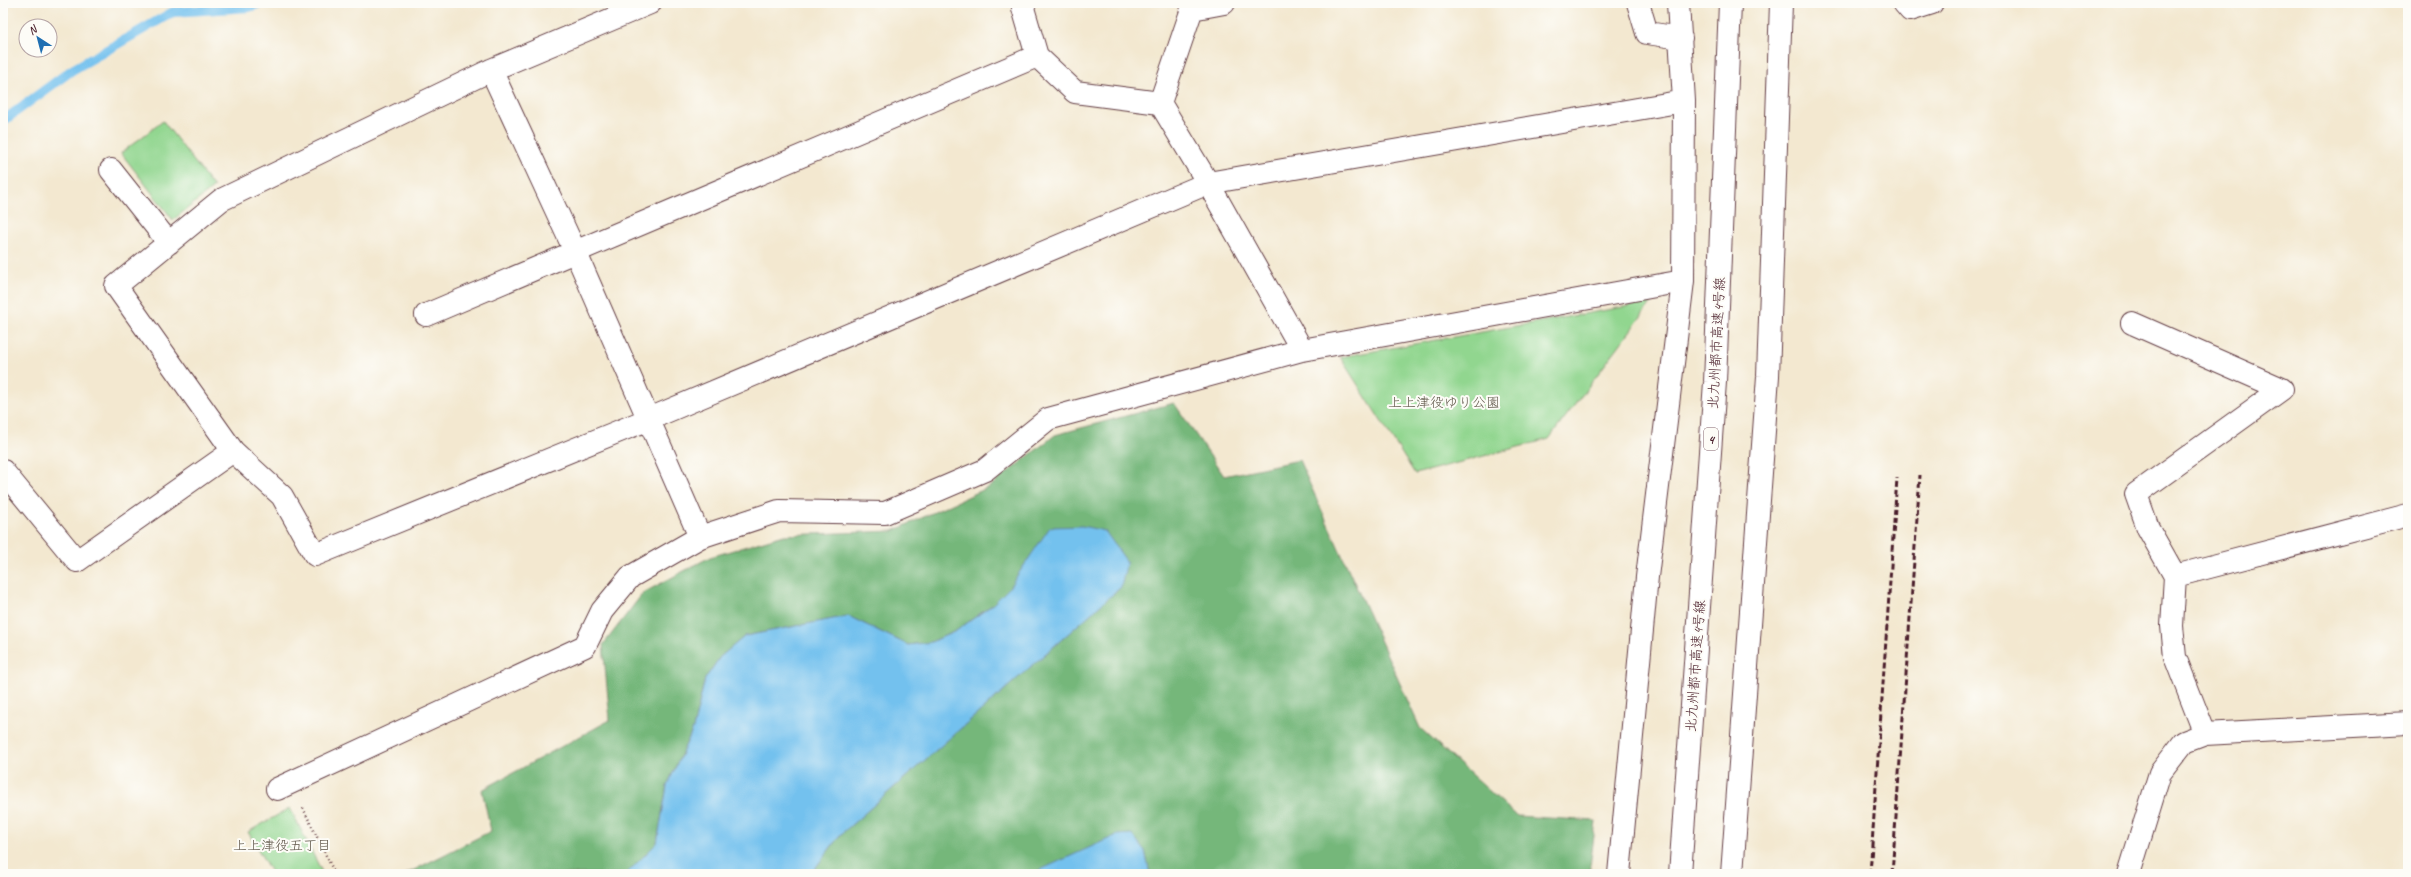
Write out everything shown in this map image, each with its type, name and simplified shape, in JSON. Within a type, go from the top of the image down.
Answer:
[{"type":"main road","points":[[650,3],[491,70],[221,200],[116,286],[233,451],[282,496],[315,555],[649,419],[1208,183],[1684,101]]},
{"type":"main road","points":[[1025,3],[1023,8],[1038,56],[1075,92],[1160,103]]},
{"type":"main road","points":[[1224,3],[1190,6],[1160,103],[1208,183],[1302,350]]},
{"type":"main road","points":[[1638,3],[1647,33],[1681,38]]},
{"type":"main road","points":[[1619,874],[1647,577],[1683,281],[1684,101],[1678,3]]},
{"type":"main road","name":"北九州都市高速4号線","points":[[1680,874],[1715,382],[1730,3]]},
{"type":"main road","points":[[1732,874],[1768,376],[1781,3]]},
{"type":"main road","points":[[1904,3],[1910,10],[1932,3]]},
{"type":"main road","points":[[426,315],[1038,56]]},
{"type":"main road","points":[[491,70],[575,251],[700,537]]},
{"type":"main road","points":[[111,170],[169,243]]},
{"type":"main road","points":[[283,786],[584,646],[602,611],[630,577],[700,537],[779,511],[885,513],[985,470],[1048,420],[1302,350],[1683,281]]},
{"type":"main road","points":[[2132,323],[2282,389],[2136,494],[2148,528],[2175,576],[2172,626],[2175,658],[2205,734]]},
{"type":"main road","points":[[3,471],[77,562],[233,451]]},
{"type":"main road","points":[[2175,576],[2408,515]]},
{"type":"main road","points":[[2128,874],[2160,773],[2184,742],[2205,734],[2408,723]]},
{"type":"path","points":[[283,786],[335,874]]},
{"type":"green space","points":[[163,121],[214,187],[173,220],[121,153]]},
{"type":"green space","name":"上上津役ゆり公園","points":[[1652,302],[1549,439],[1415,474],[1340,357]]},
{"type":"green space","points":[[1174,403],[1224,476],[1299,460],[1420,728],[1517,816],[1596,821],[1589,874],[1150,874],[1145,851],[1046,868],[1031,874],[811,874],[840,835],[1121,587],[1008,589],[992,605],[956,631],[931,642],[908,645],[848,616],[745,636],[720,657],[705,679],[693,729],[667,786],[657,843],[626,874],[406,874],[491,831],[482,790],[610,720],[603,645],[643,593],[710,557],[784,535],[893,531],[989,487],[1055,435]]},
{"type":"green space","name":"上上津役五丁目","points":[[290,808],[323,874],[272,874],[248,832]]},
{"type":"water","points":[[1082,526],[1105,531],[1127,562],[1121,587],[840,835],[811,874],[626,874],[657,843],[667,786],[693,729],[705,679],[720,657],[745,636],[848,616],[908,645],[931,642],[956,631],[992,605],[1008,589],[1050,527]]},
{"type":"water","points":[[1132,834],[1145,851],[1150,874],[1031,874],[1117,835]]},
{"type":"waterway","points":[[3,121],[72,70],[173,12],[249,7],[260,3]]},
{"type":"railway","points":[[1892,874],[1920,475]]},
{"type":"railway","points":[[1870,874],[1897,478]]}]
